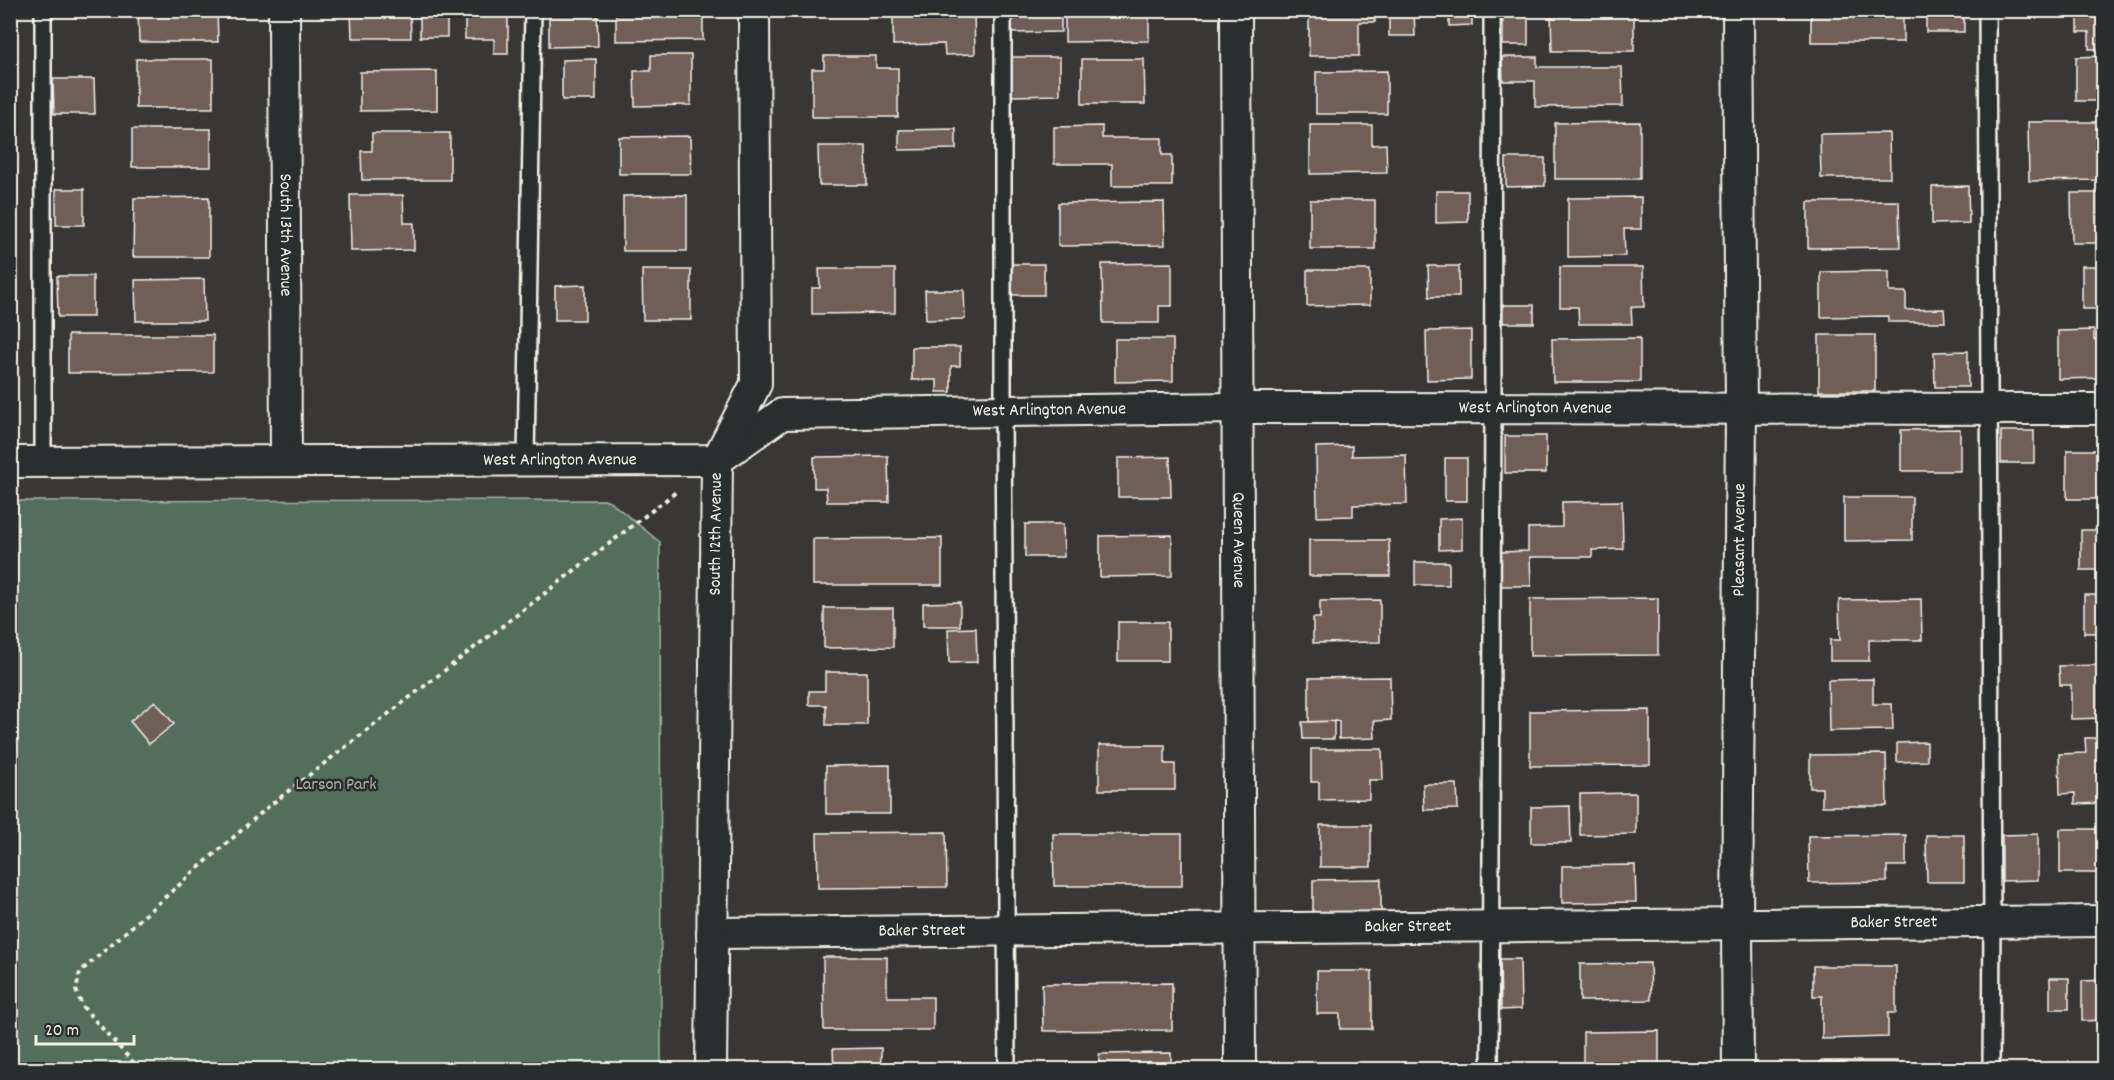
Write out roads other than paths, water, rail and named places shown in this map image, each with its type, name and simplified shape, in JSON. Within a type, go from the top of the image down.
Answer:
[{"type":"street","name":"South 13th Avenue","points":[[284,10],[286,461]]},
{"type":"street","name":"South 12th Avenue","points":[[711,1070],[717,460],[756,384],[754,10]]},
{"type":"street","name":"Queen Avenue","points":[[1236,10],[1240,1070]]},
{"type":"street","name":"Pleasant Avenue","points":[[1738,10],[1741,409],[1738,1070]]},
{"type":"street","name":"West Arlington Avenue","points":[[10,462],[717,460],[782,414],[1237,408],[2103,409]]},
{"type":"street","name":"Baker Street","points":[[712,933],[2103,921]]},
{"type":"lane","points":[[43,10],[43,462]]},
{"type":"lane","points":[[525,462],[533,10]]},
{"type":"lane","points":[[1002,10],[1002,411],[1007,1070]]},
{"type":"lane","points":[[1490,1070],[1492,10]]},
{"type":"lane","points":[[1987,10],[1991,1070]]},
{"type":"park label","name":"Larson Park","points":[[336,785]]}]
